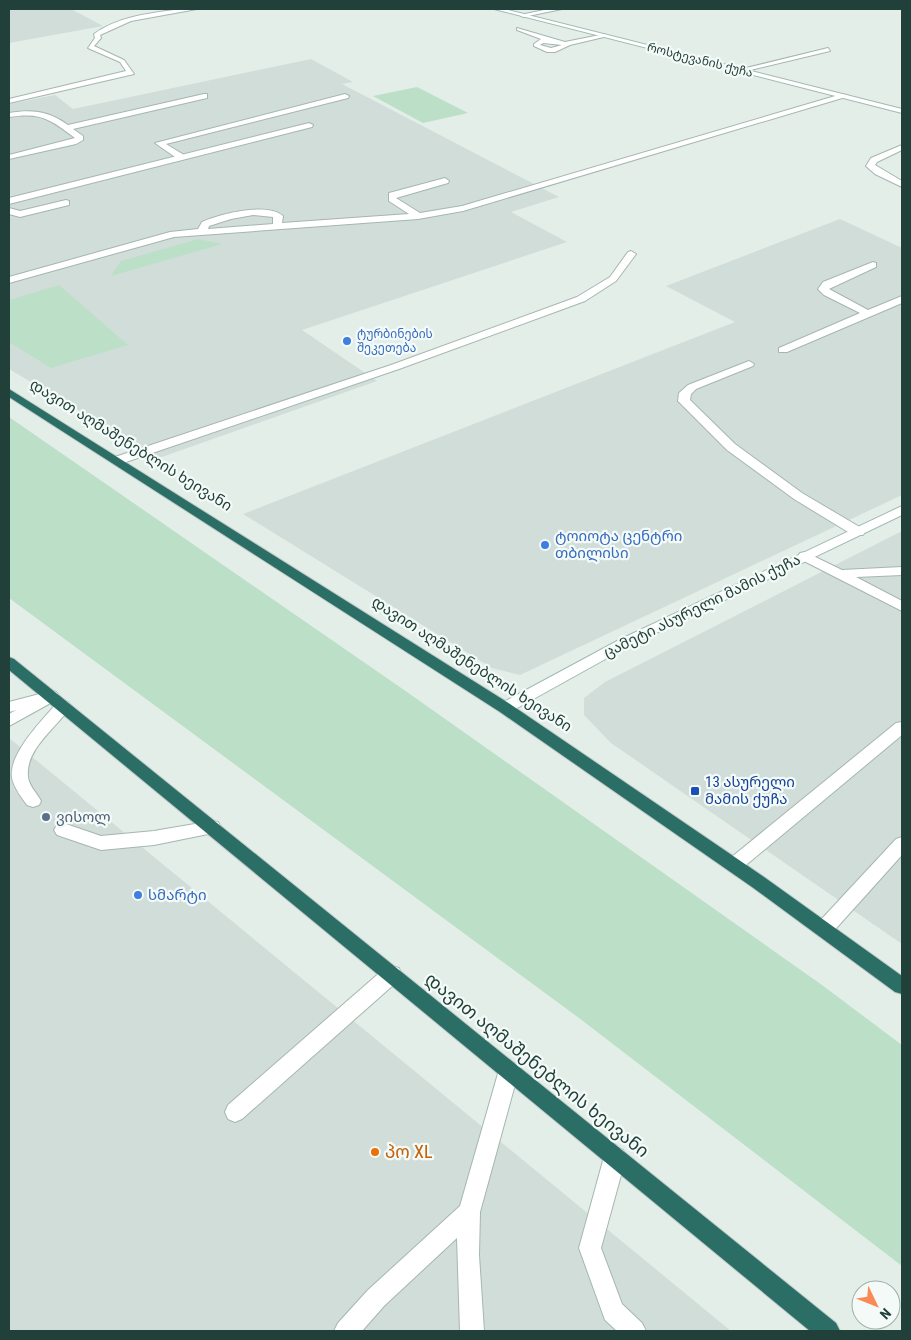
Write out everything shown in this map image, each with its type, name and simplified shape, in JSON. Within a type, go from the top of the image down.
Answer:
[{"type":"highway","name":"დავით აღმაშენებლის ხეივანი","points":[[9,392],[119,460],[506,708],[734,865],[902,986]]},
{"type":"highway","name":"დავით აღმაშენებლის ხეივანი","points":[[9,662],[828,1331]]},
{"type":"street","points":[[9,101],[131,72],[122,61],[90,47],[98,38],[96,34],[117,23],[194,9]]},
{"type":"street","name":"როსტევანის ქუჩა","points":[[497,9],[902,111]]},
{"type":"street","points":[[524,15],[558,9]]},
{"type":"street","points":[[519,29],[566,44],[605,36]]},
{"type":"street","points":[[550,40],[538,42],[536,45],[544,49],[555,50],[564,48],[566,44]]},
{"type":"street","points":[[742,70],[828,50]]},
{"type":"street","points":[[67,128],[204,96]]},
{"type":"street","points":[[181,157],[159,143],[345,96]]},
{"type":"street","points":[[9,280],[174,234],[418,216],[463,208],[845,96]]},
{"type":"street","points":[[9,116],[46,113],[80,138],[73,142],[9,157]]},
{"type":"street","points":[[9,201],[309,125]]},
{"type":"street","points":[[902,147],[874,160],[870,166],[902,184]]},
{"type":"street","points":[[418,216],[392,199],[392,195],[445,181]]},
{"type":"street","points":[[9,212],[20,214],[66,203]]},
{"type":"street","points":[[202,232],[205,224],[216,219],[268,212],[278,216],[277,227]]},
{"type":"street","points":[[119,460],[395,367],[581,299],[613,279],[631,254]]},
{"type":"street","points":[[869,314],[828,293],[823,288],[827,284],[872,265]]},
{"type":"street","points":[[784,350],[902,299]]},
{"type":"street","points":[[749,364],[692,387],[685,393],[684,401],[704,418],[731,447],[798,496],[858,532]]},
{"type":"street","name":"ცამეტი ასურელი მამის ქუჩა","points":[[506,708],[624,643],[902,510]]},
{"type":"street","points":[[805,556],[902,607]]},
{"type":"street","points":[[839,574],[902,571]]},
{"type":"street","points":[[9,707],[57,701]]},
{"type":"street","points":[[9,721],[57,701]]},
{"type":"street","points":[[33,801],[26,791],[20,776],[30,744],[57,701]]},
{"type":"street","points":[[734,865],[902,727]]},
{"type":"street","points":[[63,830],[101,843],[154,838],[212,827]]},
{"type":"street","points":[[824,929],[902,844]]},
{"type":"street","points":[[235,1112],[392,974]]},
{"type":"street","points":[[472,1331],[468,1255],[469,1212],[509,1070]]},
{"type":"street","points":[[616,1157],[590,1248],[613,1312],[634,1331]]},
{"type":"street","points":[[346,1331],[376,1298],[469,1212]]},
{"type":"shaded area","points":[[9,9],[71,9],[103,26],[9,43]]},
{"type":"shaded area","points":[[311,59],[353,82],[342,84],[559,197],[511,212],[567,242],[302,330],[377,381],[159,458],[9,369],[9,104],[55,95],[73,109]]},
{"type":"shaded area","points":[[840,219],[902,248],[902,495],[520,675],[492,668],[243,514],[735,322],[666,286]]},
{"type":"shaded area","points":[[902,531],[902,944],[611,743],[584,715],[584,698],[605,682]]},
{"type":"shaded area","points":[[9,738],[14,742],[731,1331],[9,1331]]},
{"type":"green space","points":[[417,87],[468,113],[423,123],[373,96]]},
{"type":"green space","points":[[198,239],[222,244],[111,276],[121,261]]},
{"type":"green space","points":[[59,285],[128,345],[51,368],[9,342],[9,300]]},
{"type":"green space","points":[[9,417],[407,692],[822,985],[902,1045],[902,1266],[579,1018],[9,598]]},
{"type":"place","name":"ტურბინების შეკეთება","points":[[347,341]]},
{"type":"place","name":"ტოიოტა ცენტრი თბილისი","points":[[545,545]]},
{"type":"place","name":"13 ასურელი მამის ქუჩა","points":[[695,791]]},
{"type":"place","name":"ვისოლ","points":[[46,817]]},
{"type":"place","name":"სმარტი","points":[[138,895]]},
{"type":"place","name":"პო XL","points":[[375,1152]]}]
